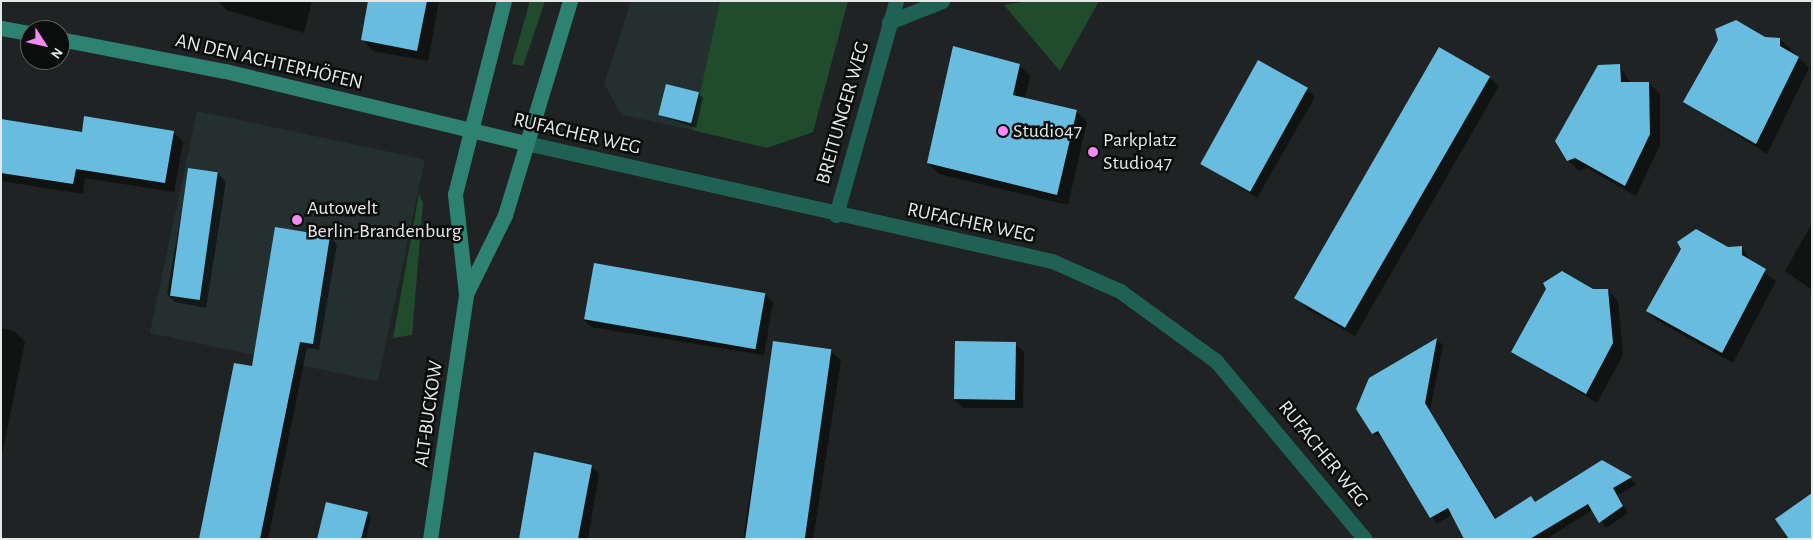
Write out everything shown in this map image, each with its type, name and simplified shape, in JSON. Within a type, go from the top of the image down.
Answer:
[{"type":"main road","points":[[466,294],[455,194],[468,130],[504,1]]},
{"type":"main road","points":[[466,294],[504,215],[570,1]]},
{"type":"main road","points":[[1,28],[20,31]]},
{"type":"main road","name":"AN DEN ACHTERHÖFEN","points":[[70,41],[217,69],[468,130]]},
{"type":"main road","name":"RUFACHER WEG","points":[[468,130],[526,143]]},
{"type":"main road","name":"ALT-BUCKOW","points":[[430,539],[466,294]]},
{"type":"street","name":"BREITUNGER WEG","points":[[836,214],[896,1]]},
{"type":"street","name":"BREITUNGER WEG","points":[[889,22],[942,1]]},
{"type":"street","name":"RUFACHER WEG","points":[[526,143],[1052,261],[1120,291],[1216,361],[1364,539]]},
{"type":"shaded area","points":[[631,1],[720,1],[692,130],[622,115],[604,84]]},
{"type":"shaded area","name":"Autowelt Berlin-Brandenburg","points":[[197,111],[425,159],[378,381],[150,333]]},
{"type":"green space","points":[[530,1],[545,1],[523,66],[512,64]]},
{"type":"green space","points":[[720,1],[848,1],[813,132],[767,148],[692,130]]},
{"type":"green space","points":[[1027,1],[1099,1],[1060,71],[1004,5]]},
{"type":"green space","points":[[419,194],[423,203],[412,335],[393,338]]},
{"type":"building","points":[[368,1],[427,1],[417,51],[361,40]]},
{"type":"building","points":[[1736,20],[1765,37],[1780,38],[1780,46],[1799,57],[1756,144],[1683,102],[1718,40],[1715,29]]},
{"type":"building","name":"Studio47","points":[[953,46],[1020,64],[1013,95],[1077,110],[1057,195],[927,163]]},
{"type":"building","points":[[1439,47],[1490,76],[1345,328],[1294,298]]},
{"type":"building","points":[[1258,60],[1308,88],[1250,192],[1200,164]]},
{"type":"building","points":[[1620,64],[1621,82],[1649,82],[1650,134],[1625,186],[1575,158],[1567,161],[1555,141],[1598,65]]},
{"type":"building","points":[[666,84],[699,92],[691,123],[658,115]]},
{"type":"building","points":[[84,116],[174,131],[165,183],[76,169],[73,184],[1,173],[1,119],[82,132]]},
{"type":"building","points":[[188,168],[218,172],[200,300],[170,296]]},
{"type":"building","points":[[275,227],[330,236],[313,344],[300,342],[260,539],[199,539],[234,363],[252,366]]},
{"type":"building","points":[[1696,229],[1728,247],[1742,246],[1742,255],[1766,269],[1722,353],[1646,311],[1681,249],[1677,242]]},
{"type":"building","points":[[594,263],[765,293],[755,349],[584,319]]},
{"type":"building","points":[[1562,271],[1593,289],[1608,289],[1613,343],[1586,394],[1511,352],[1546,289],[1543,283]]},
{"type":"building","points":[[1437,338],[1425,403],[1495,519],[1531,496],[1535,502],[1602,460],[1632,477],[1613,488],[1623,506],[1599,523],[1588,504],[1530,539],[1464,539],[1448,508],[1430,518],[1378,431],[1372,434],[1356,409],[1369,378]]},
{"type":"building","points":[[773,341],[831,349],[805,539],[745,539]]},
{"type":"building","points":[[955,341],[1016,342],[1015,400],[954,399]]},
{"type":"building","points":[[534,452],[592,465],[578,539],[519,539]]},
{"type":"building","points":[[1812,493],[1812,539],[1789,539],[1775,519]]},
{"type":"building","points":[[326,502],[368,512],[361,539],[317,539]]},
{"type":"place","name":"Studio47","points":[[1003,131]]},
{"type":"place","name":"Parkplatz Studio47","points":[[1093,152]]},
{"type":"place","name":"Autowelt Berlin-Brandenburg","points":[[297,220]]}]
